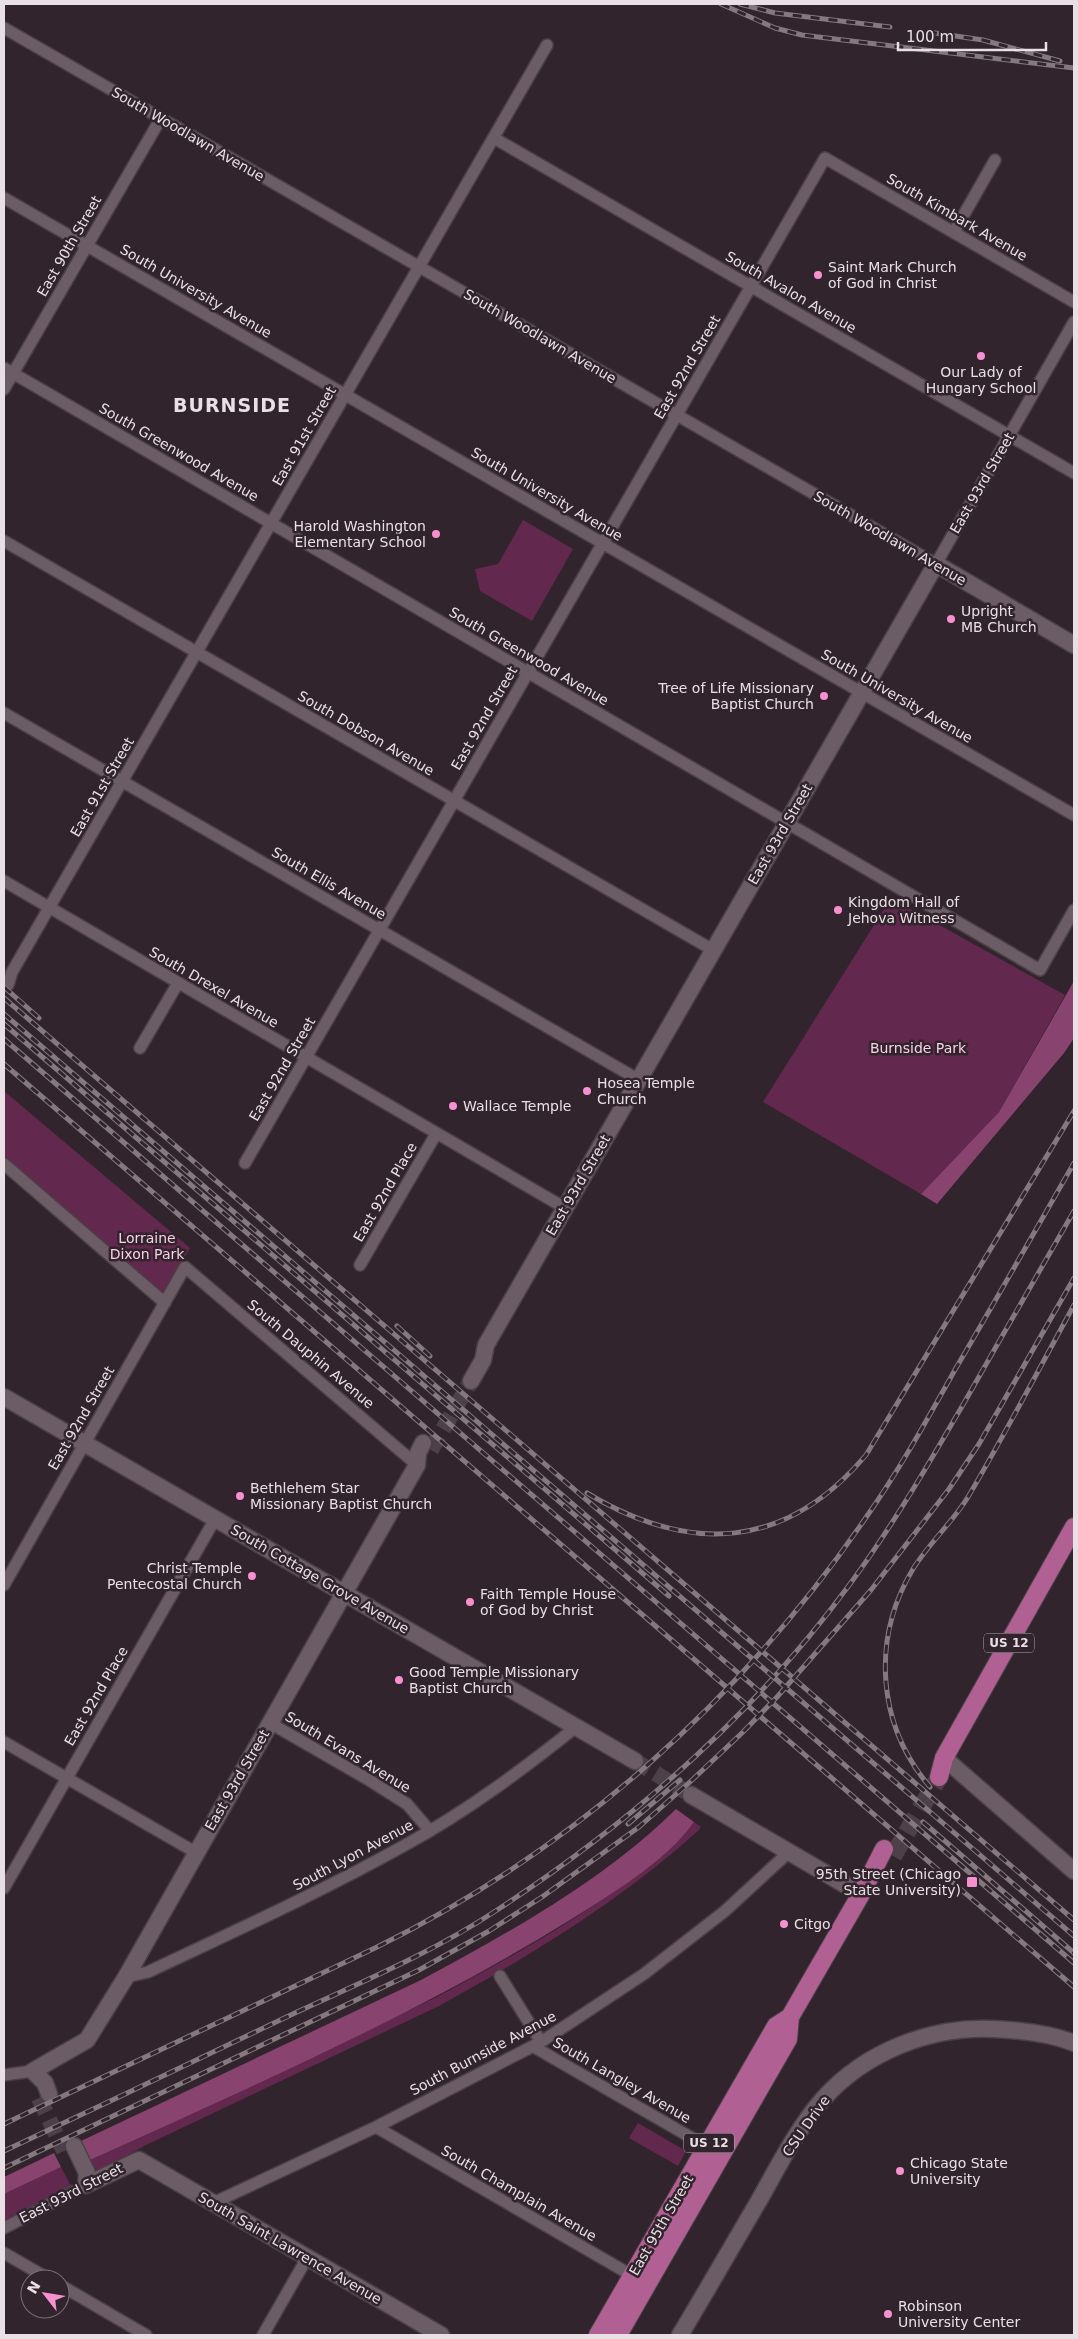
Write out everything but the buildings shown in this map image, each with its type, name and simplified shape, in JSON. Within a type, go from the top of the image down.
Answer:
[{"type":"main road","name":"US 12","points":[[934,1774],[1074,1527]]},
{"type":"main road","name":"East 95th Street","points":[[618,2335],[648,2284],[776,2026],[790,2017],[861,1894],[886,1869],[889,1852]]},
{"type":"main road","name":"East 95th Street","points":[[598,2335],[632,2276],[714,2150]]},
{"type":"street","name":"South Woodlawn Avenue","points":[[4,28],[677,414],[1074,645]]},
{"type":"street","name":"East 91st Street","points":[[8,978],[547,45]]},
{"type":"street","name":"East 90th Street","points":[[4,389],[8,371],[87,245],[161,118]]},
{"type":"street","name":"South Avalon Avenue","points":[[494,138],[1074,473]]},
{"type":"street","name":"East 92nd Street","points":[[245,1162],[824,158]]},
{"type":"street","name":"South Kimbark Avenue","points":[[824,158],[1074,302]]},
{"type":"street","points":[[954,232],[995,160]]},
{"type":"street","name":"South University Avenue","points":[[4,198],[1074,815]]},
{"type":"street","name":"East 93rd Street","points":[[467,1378],[475,1354],[486,1345],[1074,322]]},
{"type":"street","name":"South Greenwood Avenue","points":[[8,371],[1040,970],[1074,910]]},
{"type":"street","name":"South Dobson Avenue","points":[[4,541],[713,950]]},
{"type":"street","name":"South Ellis Avenue","points":[[4,713],[639,1080]]},
{"type":"street","name":"South Drexel Avenue","points":[[4,881],[565,1208]]},
{"type":"street","points":[[140,1048],[178,983]]},
{"type":"street","name":"East 92nd Place","points":[[360,1265],[436,1134]]},
{"type":"street","points":[[4,1164],[165,1302]]},
{"type":"street","name":"East 92nd Street","points":[[4,1584],[185,1267]]},
{"type":"street","name":"South Dauphin Avenue","points":[[185,1267],[417,1465]]},
{"type":"street","name":"South Cottage Grove Avenue","points":[[4,1397],[636,1762]]},
{"type":"street","name":"East 93rd Street","points":[[33,2072],[88,2040],[126,1977],[195,1852],[417,1465],[418,1453],[427,1447]]},
{"type":"street","name":"East 92nd Place","points":[[4,1888],[215,1519]]},
{"type":"street","name":"South Evans Avenue","points":[[270,1723],[407,1804],[430,1831]]},
{"type":"street","name":"South Lyon Avenue","points":[[126,1977],[148,1972],[318,1891],[430,1831],[506,1781],[576,1727]]},
{"type":"street","points":[[4,1742],[195,1852]]},
{"type":"street","points":[[944,1758],[1074,1871]]},
{"type":"street","points":[[691,1795],[861,1894]]},
{"type":"street","name":"South Burnside Avenue","points":[[213,2203],[376,2127],[537,2044],[644,1974],[725,1911],[789,1852]]},
{"type":"street","name":"South Langley Avenue","points":[[500,1976],[537,2044],[714,2150]]},
{"type":"street","name":"CSU Drive","points":[[680,2335],[798,2134],[823,2099],[856,2070],[912,2040],[960,2030],[988,2029],[1030,2032],[1074,2043]]},
{"type":"street","points":[[4,2075],[33,2072],[45,2083],[44,2096]]},
{"type":"street","name":"South Champlain Avenue","points":[[376,2127],[648,2284]]},
{"type":"street","points":[[69,2148],[87,2173],[86,2185]]},
{"type":"street","name":"East 93rd Street","points":[[4,2228],[86,2185],[139,2160]]},
{"type":"street","name":"South Saint Lawrence Avenue","points":[[139,2160],[441,2335]]},
{"type":"street","points":[[4,2253],[32,2269]]},
{"type":"street","points":[[263,2335],[307,2258]]},
{"type":"street","points":[[70,2291],[146,2335]]},
{"type":"green space","points":[[523,520],[573,549],[532,621],[480,591],[475,569],[498,564]]},
{"type":"green space","name":"Burnside Park","points":[[891,898],[1065,995],[999,1112],[921,1194],[763,1102]]},
{"type":"green space","name":"Lorraine Dixon Park","points":[[4,1091],[190,1248],[163,1295],[4,1157]]},
{"type":"green space","points":[[694,1822],[701,1827],[699,1830],[639,1880],[541,1947],[473,1987],[439,2006],[144,2146],[98,2172],[90,2160],[437,1997],[491,1967],[571,1920],[623,1885],[672,1846]]},
{"type":"green space","points":[[638,2123],[686,2151],[678,2166],[629,2138]]},
{"type":"green space","points":[[61,2167],[71,2186],[4,2220],[4,2194]]},
{"type":"shaded area","points":[[1074,981],[1074,1038],[1064,1053],[937,1204],[921,1194],[999,1112]]},
{"type":"shaded area","points":[[676,1809],[694,1822],[683,1836],[637,1876],[570,1920],[454,1987],[334,2048],[90,2160],[81,2141],[421,1980],[488,1943],[522,1924],[587,1882],[648,1835]]},
{"type":"shaded area","points":[[54,2153],[61,2167],[4,2194],[4,2177]]},
{"type":"tunnel","points":[[431,1450],[471,1381]]},
{"type":"tunnel","points":[[635,1761],[691,1795]]},
{"type":"tunnel","points":[[893,1856],[939,1777]]},
{"type":"tunnel","points":[[39,2098],[64,2151]]},
{"type":"railway","points":[[721,4],[775,28],[802,35],[1074,68]]},
{"type":"railway","points":[[740,4],[775,13],[890,27]]},
{"type":"railway","points":[[928,32],[983,40],[1060,61]]},
{"type":"railway","points":[[4,987],[39,1018]]},
{"type":"railway","points":[[4,998],[1074,1920]]},
{"type":"railway","points":[[4,1014],[1074,1936]]},
{"type":"railway","points":[[4,1024],[669,1596]]},
{"type":"railway","points":[[4,1039],[1074,1963]]},
{"type":"railway","points":[[4,1064],[1074,1987]]},
{"type":"railway","points":[[587,1493],[625,1513],[663,1527],[699,1533],[735,1533],[770,1525],[803,1510],[835,1486],[866,1455],[1074,1111]]},
{"type":"railway","points":[[4,2124],[375,1948],[448,1909],[518,1865],[585,1816],[649,1764],[709,1707],[765,1647],[818,1583],[867,1516],[913,1443],[1074,1163]]},
{"type":"railway","points":[[4,2151],[398,1965],[471,1927],[545,1878],[642,1804],[731,1722],[773,1678],[813,1632],[850,1584],[926,1468],[1074,1211]]},
{"type":"railway","points":[[4,2168],[419,1970],[489,1931],[542,1897],[639,1827],[743,1732],[777,1697],[871,1590],[949,1489],[979,1444],[1074,1278]]},
{"type":"railway","points":[[930,1787],[912,1763],[899,1737],[890,1709],[886,1681],[886,1652],[890,1624],[899,1596],[913,1569],[968,1497],[1074,1305]]},
{"type":"railway","points":[[397,1326],[430,1356]]},
{"type":"railway","points":[[628,1824],[680,1780]]},
{"type":"railway","points":[[923,1822],[1074,1953]]},
{"type":"place","name":"Saint Mark Church of God in Christ","points":[[818,275]]},
{"type":"place","name":"Our Lady of Hungary School","points":[[981,356]]},
{"type":"place","name":"Harold Washington Elementary School","points":[[436,534]]},
{"type":"place","name":"Upright MB Church","points":[[951,619]]},
{"type":"place","name":"Tree of Life Missionary Baptist Church","points":[[824,696]]},
{"type":"place","name":"Kingdom Hall of Jehova Witness","points":[[838,910]]},
{"type":"place","name":"Hosea Temple Church","points":[[587,1091]]},
{"type":"place","name":"Wallace Temple","points":[[453,1106]]},
{"type":"place","name":"Bethlehem Star Missionary Baptist Church","points":[[240,1496]]},
{"type":"place","name":"Christ Temple Pentecostal Church","points":[[252,1576]]},
{"type":"place","name":"Faith Temple House of God by Christ","points":[[470,1602]]},
{"type":"place","name":"Good Temple Missionary Baptist Church","points":[[399,1680]]},
{"type":"place","name":"95th Street (Chicago State University)","points":[[972,1882]]},
{"type":"place","name":"Citgo","points":[[784,1924]]},
{"type":"place","name":"Chicago State University","points":[[900,2171]]},
{"type":"place","name":"Robinson University Center","points":[[888,2314]]},
{"type":"district","name":"BURNSIDE","points":[[232,405]]}]
